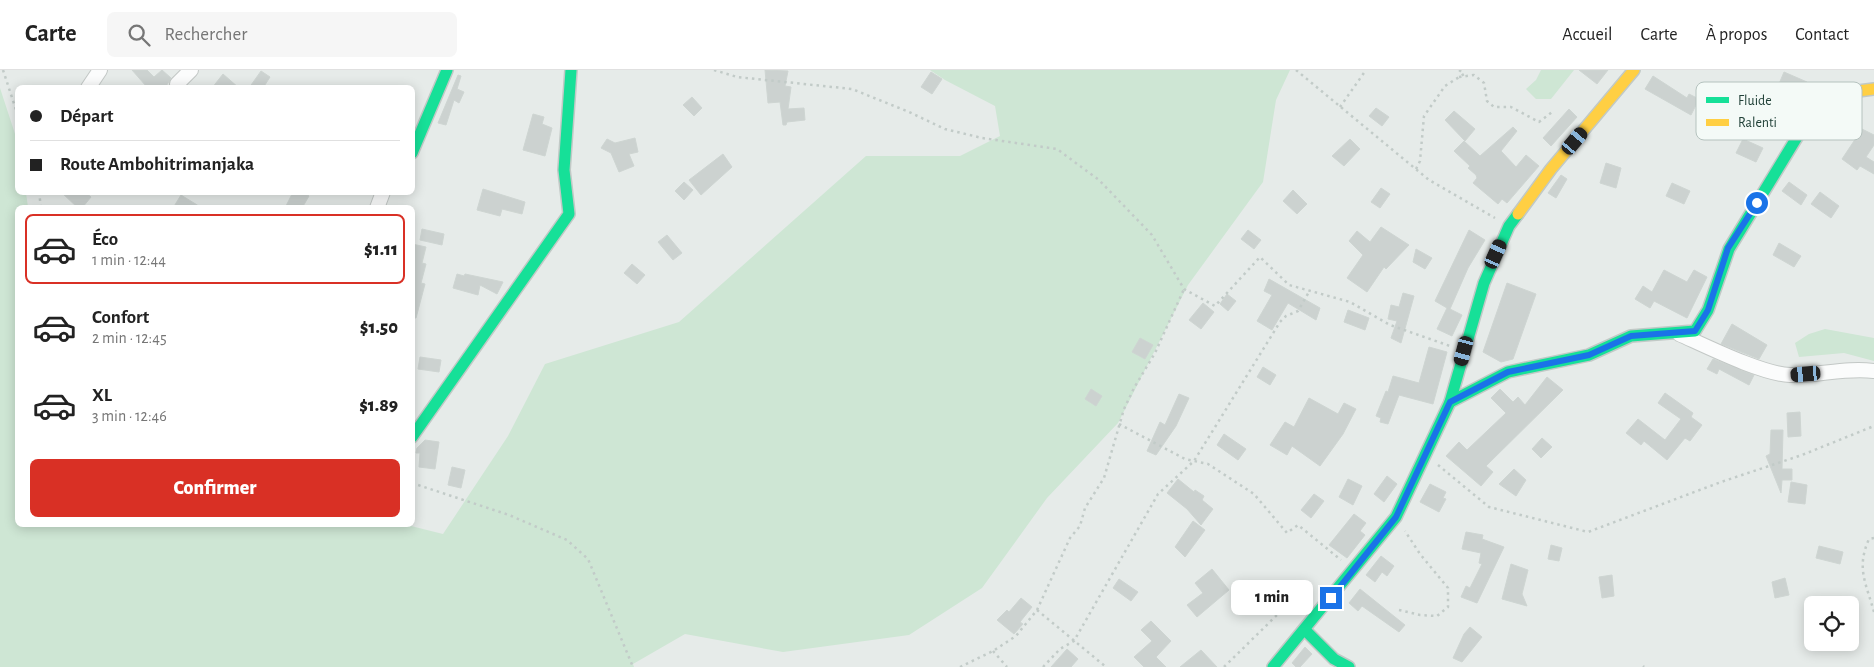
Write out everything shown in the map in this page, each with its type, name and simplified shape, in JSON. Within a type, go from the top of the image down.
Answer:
[{"type":"street","points":[[90,85],[100,70]]},
{"type":"street","points":[[177,84],[191,70]]},
{"type":"street","points":[[415,146],[446,70]]},
{"type":"street","points":[[415,433],[569,214],[564,170],[571,70]]},
{"type":"street","points":[[1273,667],[1396,517],[1427,456],[1450,402],[1484,283],[1509,226],[1551,169],[1634,70]]},
{"type":"street","points":[[1450,402],[1508,372],[1589,355],[1631,336],[1695,331],[1708,310],[1728,248],[1796,140]]},
{"type":"street","points":[[1673,332],[1750,364],[1789,375],[1859,369],[1874,372]]},
{"type":"street","points":[[1305,630],[1334,659],[1349,667]]},
{"type":"path","points":[[3,70],[15,107]]},
{"type":"path","points":[[714,70],[737,77],[852,89],[945,129],[982,138],[1057,149],[1099,180],[1152,235],[1184,289],[1215,306],[1260,257],[1289,285],[1350,302],[1390,325],[1464,351]]},
{"type":"path","points":[[1296,70],[1429,180],[1509,226]]},
{"type":"path","points":[[1340,107],[1366,70]]},
{"type":"path","points":[[1416,169],[1420,162],[1424,116],[1446,86],[1464,74],[1459,70]]},
{"type":"path","points":[[1459,77],[1474,75],[1484,83],[1487,101],[1494,107],[1511,107],[1539,122],[1552,112]]},
{"type":"path","points":[[960,667],[993,651],[1016,636],[1037,610],[1070,538],[1080,526],[1085,508],[1104,478],[1119,424],[1134,388],[1155,353],[1184,289]]},
{"type":"path","points":[[1043,667],[1060,649],[1074,641],[1158,494],[1194,460],[1280,322],[1286,316],[1298,311],[1310,290]]},
{"type":"path","points":[[1119,424],[1185,459],[1208,464],[1254,494],[1287,533],[1298,525],[1354,570]]},
{"type":"path","points":[[1427,456],[1489,506],[1588,532],[1721,482],[1802,455],[1874,426]]},
{"type":"path","points":[[415,484],[509,515],[567,540],[588,559],[633,667]]},
{"type":"path","points":[[1396,517],[1415,548],[1448,588],[1448,606],[1437,616],[1420,615],[1399,610]]},
{"type":"path","points":[[1874,538],[1869,539],[1863,552],[1862,574],[1874,612]]},
{"type":"path","points":[[1224,667],[1278,614],[1301,602],[1320,612]]},
{"type":"path","points":[[1037,610],[1106,667]]},
{"type":"path","points":[[993,651],[1007,667]]},
{"type":"green space","points":[[930,70],[1290,70],[1276,100],[1263,182],[1188,285],[1118,423],[1047,498],[982,588],[909,635],[783,652],[685,634],[633,664],[634,667],[0,667],[0,88],[15,134],[15,195],[26,195],[28,205],[15,205],[15,527],[415,527],[443,534],[508,436],[545,364],[679,322],[866,156],[960,156],[1000,136],[995,106]]},
{"type":"green space","points":[[1541,70],[1574,70],[1551,99],[1536,99],[1526,89],[1536,80]]},
{"type":"green space","points":[[1825,329],[1874,338],[1874,361],[1844,353],[1799,357],[1795,343],[1809,334]]},
{"type":"building","points":[[132,70],[147,70],[154,77],[162,70],[171,78],[167,85],[145,85]]},
{"type":"building","points":[[765,70],[788,71],[785,86],[791,87],[788,109],[804,108],[805,120],[787,122],[786,125],[783,125],[780,102],[768,103]]},
{"type":"building","points":[[1579,70],[1608,70],[1597,84]]},
{"type":"building","points":[[261,71],[270,77],[265,85],[251,85]]},
{"type":"building","points":[[931,72],[942,79],[932,94],[921,87]]},
{"type":"building","points":[[1784,72],[1807,82],[1780,82]]},
{"type":"building","points":[[223,74],[236,85],[214,85]]},
{"type":"building","points":[[458,75],[461,76],[457,89],[464,92],[459,103],[454,100],[446,125],[438,123]]},
{"type":"building","points":[[1653,76],[1687,98],[1689,94],[1696,98],[1696,105],[1691,115],[1645,89]]},
{"type":"building","points":[[692,97],[702,108],[694,116],[683,105]]},
{"type":"building","points":[[1376,108],[1389,117],[1382,126],[1369,116]]},
{"type":"building","points":[[1569,109],[1577,117],[1551,146],[1543,138]]},
{"type":"building","points":[[1454,111],[1475,129],[1465,141],[1445,120]]},
{"type":"building","points":[[533,114],[544,117],[542,124],[552,128],[545,156],[523,150]]},
{"type":"building","points":[[1513,127],[1517,131],[1501,151],[1516,167],[1526,155],[1539,166],[1507,203],[1502,199],[1498,204],[1473,183],[1477,178],[1476,175],[1468,168],[1470,166],[1454,151],[1464,141],[1480,156]]},
{"type":"building","points":[[1862,129],[1874,135],[1874,145],[1866,157],[1874,162],[1874,174],[1860,166],[1857,170],[1842,159],[1855,140],[1862,140]]},
{"type":"building","points":[[635,138],[638,152],[629,154],[634,166],[619,172],[611,153],[601,148],[607,139],[615,143]]},
{"type":"building","points":[[1350,139],[1360,149],[1344,166],[1332,156]]},
{"type":"building","points":[[1742,140],[1763,148],[1756,162],[1736,153]]},
{"type":"building","points":[[723,154],[732,167],[701,195],[689,180]]},
{"type":"building","points":[[1606,163],[1621,168],[1616,188],[1600,183]]},
{"type":"building","points":[[1561,175],[1567,179],[1556,198],[1548,193]]},
{"type":"building","points":[[684,182],[693,190],[684,200],[675,191]]},
{"type":"building","points":[[1789,182],[1807,195],[1801,205],[1782,191]]},
{"type":"building","points":[[1672,183],[1690,191],[1684,204],[1666,196]]},
{"type":"building","points":[[1381,188],[1390,194],[1380,208],[1371,202]]},
{"type":"building","points":[[483,189],[525,202],[522,214],[502,209],[500,216],[477,210]]},
{"type":"building","points":[[1293,190],[1307,204],[1297,214],[1283,201]]},
{"type":"building","points":[[1820,192],[1839,206],[1831,218],[1811,204]]},
{"type":"building","points":[[64,195],[89,195],[91,197],[84,205],[75,205]]},
{"type":"building","points":[[181,195],[197,205],[175,205]]},
{"type":"building","points":[[292,195],[309,196],[304,205],[286,205]]},
{"type":"building","points":[[1381,227],[1409,245],[1386,269],[1384,267],[1367,292],[1347,278],[1363,255],[1349,241],[1357,231],[1370,242]]},
{"type":"building","points":[[422,229],[444,234],[442,245],[420,240]]},
{"type":"building","points":[[1248,230],[1261,240],[1254,249],[1241,239]]},
{"type":"building","points":[[1469,230],[1485,240],[1468,268],[1450,309],[1462,315],[1452,336],[1437,329],[1447,308],[1435,301]]},
{"type":"building","points":[[667,235],[682,253],[673,260],[658,242]]},
{"type":"building","points":[[1779,243],[1801,256],[1794,267],[1773,255]]},
{"type":"building","points":[[415,245],[426,247],[422,263],[426,264],[421,283],[425,284],[416,318]]},
{"type":"building","points":[[1416,249],[1432,258],[1425,269],[1413,262]]},
{"type":"building","points":[[632,264],[645,275],[637,284],[624,273]]},
{"type":"building","points":[[1664,270],[1687,282],[1694,270],[1707,277],[1687,318],[1654,301],[1650,308],[1635,299],[1643,286],[1652,292]]},
{"type":"building","points":[[457,274],[503,282],[497,294],[480,285],[478,295],[453,288]]},
{"type":"building","points":[[1269,279],[1320,308],[1316,320],[1288,303],[1272,330],[1257,321],[1272,295],[1264,291]]},
{"type":"building","points":[[1507,283],[1536,294],[1513,359],[1501,362],[1483,352]]},
{"type":"building","points":[[1403,293],[1414,296],[1401,343],[1391,338],[1397,321],[1388,319],[1391,305],[1399,307]]},
{"type":"building","points":[[1227,294],[1236,301],[1228,311],[1220,304]]},
{"type":"building","points":[[1203,303],[1214,312],[1201,329],[1189,320]]},
{"type":"building","points":[[1348,310],[1369,318],[1365,330],[1344,322]]},
{"type":"building","points":[[1732,324],[1767,345],[1759,359],[1721,344]]},
{"type":"building","points":[[1140,338],[1153,345],[1145,359],[1132,352]]},
{"type":"building","points":[[1429,347],[1447,352],[1433,404],[1399,395],[1388,424],[1380,422],[1381,418],[1376,416],[1386,391],[1388,392],[1393,376],[1419,383]]},
{"type":"building","points":[[420,357],[441,360],[439,372],[418,369]]},
{"type":"building","points":[[1713,359],[1754,375],[1749,385],[1719,369],[1717,374],[1707,369]]},
{"type":"building","points":[[1263,367],[1276,375],[1270,385],[1257,377]]},
{"type":"building","points":[[1547,377],[1563,390],[1486,466],[1493,472],[1481,486],[1446,456],[1459,442],[1467,450],[1506,413],[1491,398],[1500,389],[1513,402],[1518,397],[1525,405]]},
{"type":"building","points":[[1091,389],[1102,396],[1096,406],[1085,399]]},
{"type":"building","points":[[1665,393],[1693,413],[1691,417],[1702,425],[1690,441],[1685,438],[1667,460],[1644,441],[1641,445],[1626,433],[1638,419],[1665,440],[1681,419],[1658,403]]},
{"type":"building","points":[[1179,394],[1189,398],[1176,426],[1156,455],[1147,451],[1160,422],[1165,425]]},
{"type":"building","points":[[1309,398],[1338,414],[1344,403],[1356,409],[1343,434],[1320,466],[1292,446],[1287,455],[1270,445],[1285,422],[1294,427]]},
{"type":"building","points":[[1800,412],[1801,436],[1788,437],[1787,413]]},
{"type":"building","points":[[1771,430],[1783,430],[1782,469],[1792,469],[1792,480],[1782,480],[1781,493],[1766,456],[1770,454]]},
{"type":"building","points":[[1224,434],[1246,449],[1238,460],[1217,445]]},
{"type":"building","points":[[1542,438],[1552,447],[1541,458],[1532,449]]},
{"type":"building","points":[[425,440],[439,442],[435,469],[419,467],[420,453],[416,453],[417,448]]},
{"type":"building","points":[[452,467],[465,470],[461,488],[448,485]]},
{"type":"building","points":[[1514,469],[1526,480],[1516,496],[1499,484]]},
{"type":"building","points":[[1387,476],[1397,484],[1384,502],[1374,494]]},
{"type":"building","points":[[1178,479],[1194,492],[1195,490],[1204,496],[1202,500],[1213,509],[1201,525],[1187,509],[1167,493]]},
{"type":"building","points":[[1348,479],[1362,486],[1353,505],[1339,497]]},
{"type":"building","points":[[1791,482],[1807,485],[1805,504],[1788,502]]},
{"type":"building","points":[[1430,484],[1446,492],[1443,498],[1446,499],[1439,512],[1420,502]]},
{"type":"building","points":[[1314,494],[1324,501],[1311,518],[1301,510]]},
{"type":"building","points":[[1354,514],[1366,523],[1360,531],[1365,535],[1347,558],[1329,545]]},
{"type":"building","points":[[1193,521],[1205,530],[1185,557],[1175,547]]},
{"type":"building","points":[[1466,532],[1483,535],[1482,539],[1504,547],[1477,603],[1461,597],[1466,586],[1470,588],[1482,564],[1479,563],[1481,553],[1462,549]]},
{"type":"building","points":[[1551,545],[1562,548],[1559,561],[1548,559]]},
{"type":"building","points":[[1819,546],[1843,552],[1840,564],[1816,558]]},
{"type":"building","points":[[1381,556],[1394,566],[1387,576],[1382,572],[1375,582],[1366,575]]},
{"type":"building","points":[[1511,564],[1528,570],[1522,594],[1527,606],[1502,599]]},
{"type":"building","points":[[1212,569],[1229,590],[1197,617],[1187,605],[1203,593],[1195,583]]},
{"type":"building","points":[[1612,575],[1614,596],[1602,598],[1599,577]]},
{"type":"building","points":[[1785,578],[1789,595],[1775,598],[1772,582]]},
{"type":"building","points":[[1119,579],[1138,592],[1131,601],[1113,588]]},
{"type":"building","points":[[1360,589],[1405,625],[1399,632],[1362,606],[1358,611],[1349,603]]},
{"type":"building","points":[[1261,590],[1275,605],[1265,614],[1251,598]]},
{"type":"building","points":[[1021,598],[1032,607],[1020,622],[1023,624],[1014,634],[997,620],[1007,610],[1009,612]]},
{"type":"building","points":[[1151,621],[1171,641],[1156,657],[1166,667],[1144,667],[1134,657],[1152,641],[1141,630]]},
{"type":"building","points":[[1470,627],[1482,637],[1462,662],[1453,658],[1464,634]]},
{"type":"building","points":[[1305,647],[1312,654],[1300,667],[1296,667],[1292,663]]},
{"type":"building","points":[[1067,649],[1078,659],[1071,667],[1051,667]]},
{"type":"building","points":[[1201,650],[1217,667],[1180,667]]},
{"type":"traffic: fast","points":[[415,146],[447,70]]},
{"type":"traffic: fast","points":[[415,433],[569,214],[564,170],[571,70]]},
{"type":"traffic: fast","points":[[1450,402],[1508,372],[1589,355],[1631,336],[1695,331],[1708,310],[1729,249],[1795,140]]},
{"type":"traffic: fast","points":[[1273,667],[1396,517],[1450,402],[1484,283],[1509,226],[1518,214]]},
{"type":"traffic: fast","points":[[1305,630],[1334,659],[1349,667]]},
{"type":"traffic: slow","points":[[1518,214],[1551,169],[1634,70]]},
{"type":"traffic: slow","points":[[1862,91],[1874,89]]},
{"type":"route","points":[[1331,598],[1396,517],[1427,456],[1450,402],[1508,372],[1589,355],[1631,336],[1695,331],[1708,310],[1728,248],[1757,203]]}]
